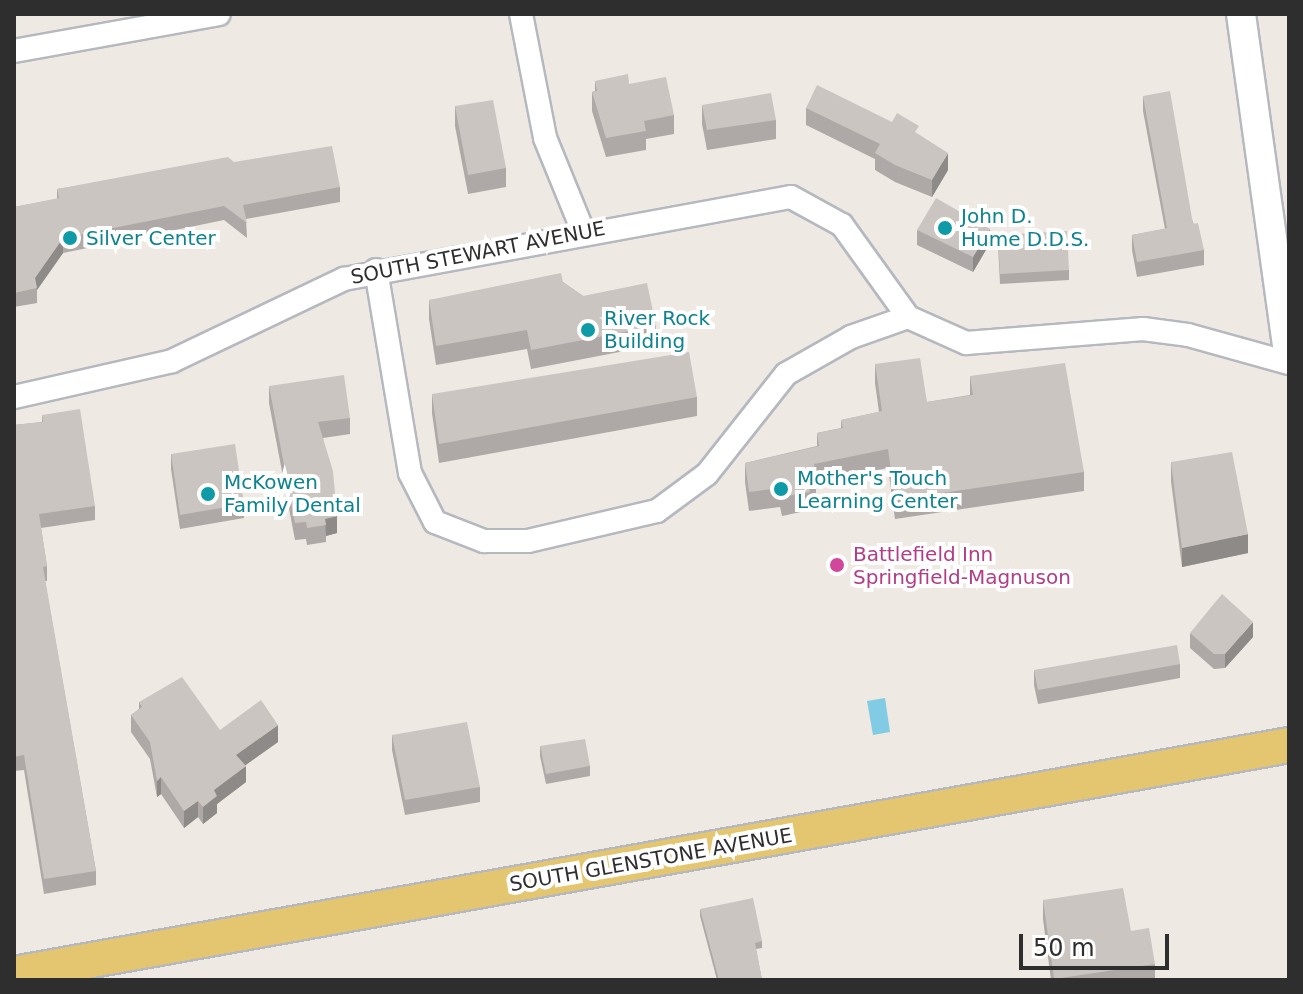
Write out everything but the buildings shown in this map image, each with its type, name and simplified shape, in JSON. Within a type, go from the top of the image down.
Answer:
[{"type":"main road","name":"SOUTH GLENSTONE AVENUE","points":[[32,974],[1289,745]]},
{"type":"street","points":[[14,51],[219,14]]},
{"type":"street","points":[[521,14],[545,138],[583,231]]},
{"type":"street","points":[[376,270],[410,473],[435,522],[484,541],[528,541],[657,511],[707,474],[786,374],[851,337],[908,317],[966,343],[1143,329],[1188,335],[1289,361],[1241,14]]},
{"type":"street","name":"SOUTH STEWART AVENUE","points":[[14,397],[172,361],[314,289],[376,270],[583,231],[791,197],[842,225],[908,317]]},
{"type":"water","points":[[885,698],[890,732],[873,735],[867,701]]},
{"type":"place","name":"John D. Hume D.D.S.","points":[[945,228]]},
{"type":"place","name":"Silver Center","points":[[70,238]]},
{"type":"place","name":"River Rock Building","points":[[588,330]]},
{"type":"place","name":"Mother's Touch Learning Center","points":[[781,489]]},
{"type":"place","name":"McKowen Family Dental","points":[[208,494]]},
{"type":"place","name":"Battlefield Inn Springfield-Magnuson","points":[[837,565]]}]
